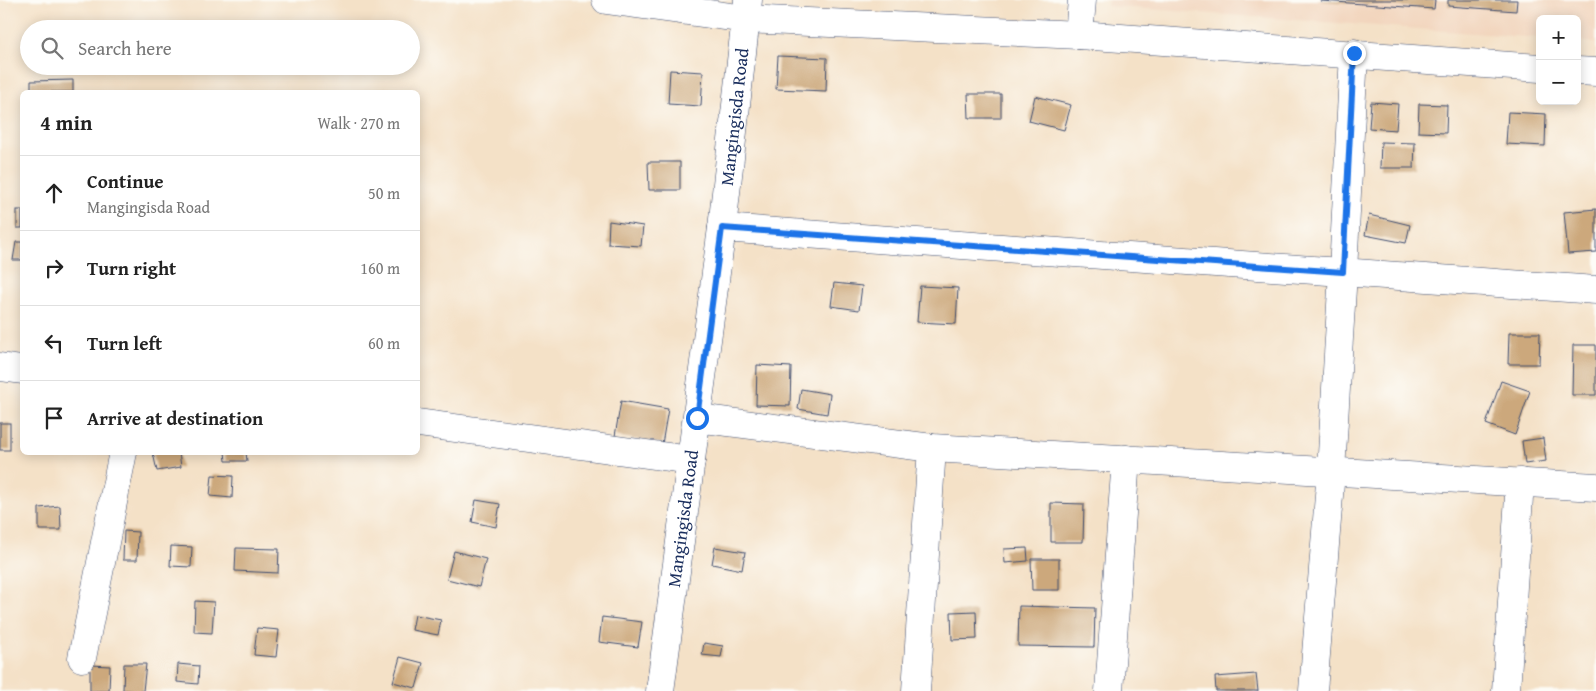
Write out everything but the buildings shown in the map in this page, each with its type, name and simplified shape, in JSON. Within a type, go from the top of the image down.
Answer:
[{"type":"street","points":[[606,0],[1536,68]]},
{"type":"street","points":[[1079,34],[1082,0]]},
{"type":"street","name":"Mangingisda Road","points":[[660,691],[722,228],[747,10]]},
{"type":"street","points":[[1313,691],[1331,472],[1354,53]]},
{"type":"street","points":[[1581,70],[1596,72]]},
{"type":"street","points":[[722,228],[1596,290]]},
{"type":"street","points":[[0,367],[20,370]]},
{"type":"street","points":[[697,418],[932,448],[1596,487]]},
{"type":"street","points":[[420,423],[691,460]]},
{"type":"street","points":[[916,691],[932,448]]},
{"type":"street","points":[[82,658],[122,455]]},
{"type":"street","points":[[1109,691],[1126,459]]},
{"type":"street","points":[[1506,691],[1520,482]]},
{"type":"shaded area","points":[[1108,0],[1596,0],[1596,43],[1581,41],[1581,15],[1536,15],[1536,38],[1107,6]]},
{"type":"route","points":[[697,418],[722,228],[1343,272],[1354,53]]}]
